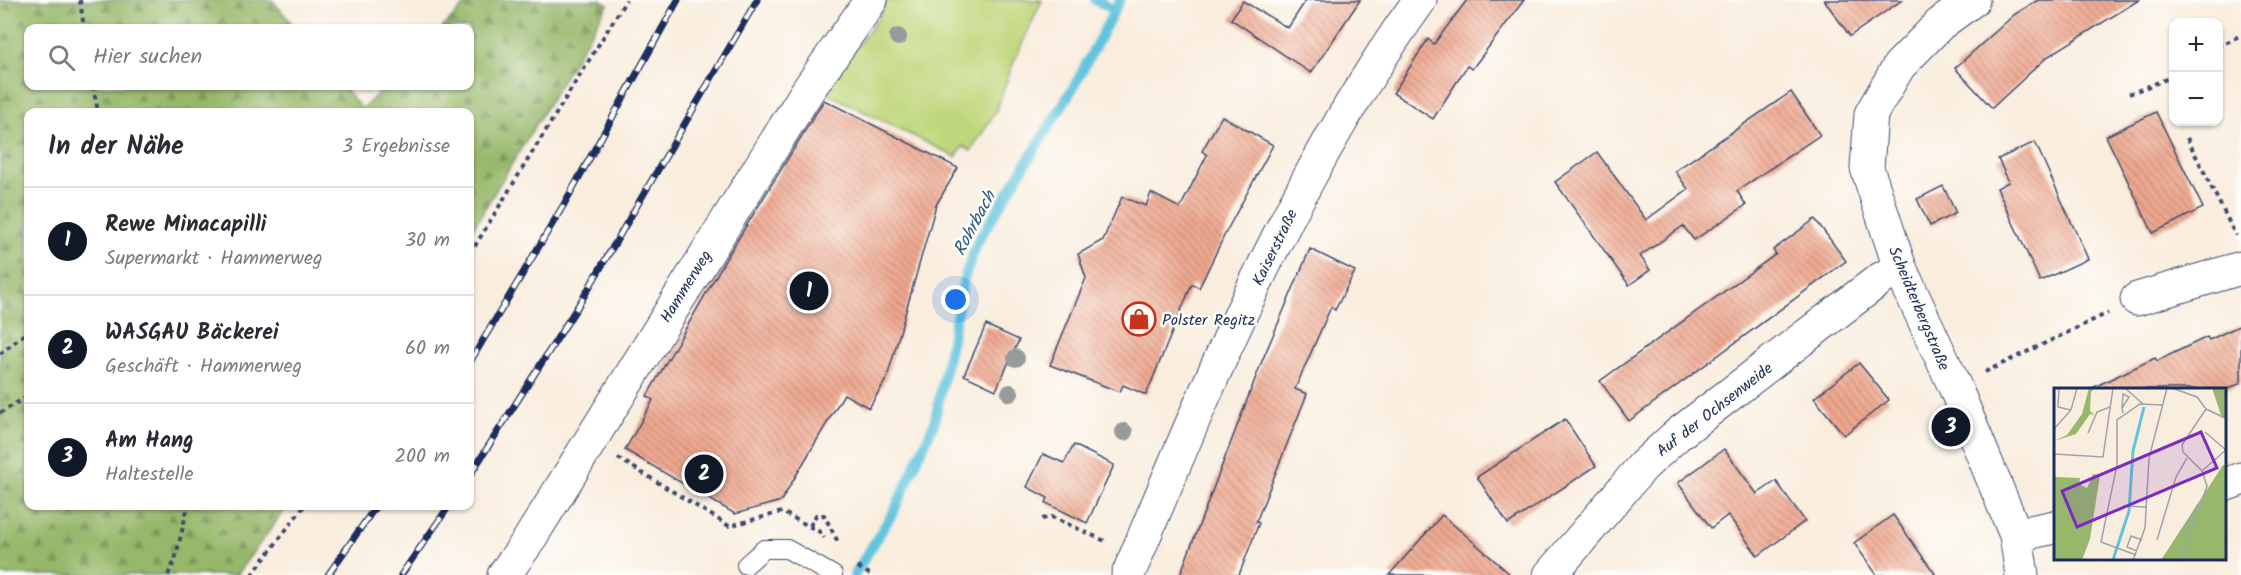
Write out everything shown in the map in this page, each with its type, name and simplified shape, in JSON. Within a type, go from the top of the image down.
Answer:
[{"type":"street","name":"Hammerweg","points":[[504,575],[527,543],[808,90],[870,0]]},
{"type":"street","name":"Kaiserstraße","points":[[1132,565],[1242,313],[1299,195],[1378,58],[1420,0]]},
{"type":"street","name":"Scheidterbergstraße","points":[[1973,0],[1940,24],[1899,66],[1871,114],[1867,168],[1900,268],[1955,387],[2016,535],[2022,575]]},
{"type":"street","name":"Auf der Ochsenweide","points":[[1550,575],[1643,466],[1677,435],[1879,280],[1900,268]]},
{"type":"street","points":[[2137,299],[2241,268]]},
{"type":"street","points":[[2226,484],[2241,479]]},
{"type":"street","points":[[2016,535],[2054,527]]},
{"type":"lane","points":[[746,565],[764,549],[787,549],[828,572]]},
{"type":"path","points":[[80,0],[83,24]]},
{"type":"path","points":[[474,247],[626,0]]},
{"type":"path","points":[[2223,44],[2241,35]]},
{"type":"path","points":[[2129,94],[2169,78]]},
{"type":"path","points":[[94,90],[97,108]]},
{"type":"path","points":[[2187,138],[2241,246]]},
{"type":"path","points":[[1955,387],[2137,299]]},
{"type":"path","points":[[0,354],[24,334]]},
{"type":"path","points":[[0,413],[24,398]]},
{"type":"path","points":[[589,440],[729,526],[782,512],[820,532],[826,542]]},
{"type":"path","points":[[168,575],[175,560],[187,510]]},
{"type":"path","points":[[252,575],[301,510]]},
{"type":"path","points":[[810,526],[816,515],[824,515],[839,544]]},
{"type":"path","points":[[1042,519],[1052,517],[1132,565]]},
{"type":"green space","points":[[0,0],[272,0],[293,24],[24,24],[24,90],[345,90],[361,108],[24,108],[24,510],[285,510],[236,575],[0,575]]},
{"type":"green space","points":[[470,0],[601,0],[608,5],[474,226],[474,108],[363,108],[382,90],[474,90],[474,24],[446,24]]},
{"type":"green space","points":[[888,0],[1042,0],[1012,66],[996,111],[971,151],[963,146],[956,157],[822,91],[877,20]]},
{"type":"building","points":[[1306,0],[1360,0],[1311,73],[1231,19],[1243,1],[1288,28]]},
{"type":"building","points":[[1467,0],[1524,0],[1472,69],[1467,66],[1433,119],[1393,93],[1428,39],[1434,44]]},
{"type":"building","points":[[1824,0],[1902,0],[1850,36]]},
{"type":"building","points":[[2038,0],[2139,0],[2047,57],[1992,108],[1955,68],[2015,14]]},
{"type":"building","points":[[1791,92],[1820,135],[1737,191],[1746,205],[1694,240],[1683,226],[1640,256],[1650,270],[1629,285],[1555,182],[1597,152],[1646,220],[1688,189],[1675,171]]},
{"type":"building","points":[[824,100],[958,168],[936,205],[887,378],[869,408],[844,394],[781,501],[735,514],[625,450],[653,400],[647,396],[727,257]]},
{"type":"building","points":[[2156,112],[2203,208],[2153,233],[2106,136]]},
{"type":"building","points":[[1222,116],[1273,145],[1199,288],[1192,284],[1146,395],[1123,385],[1120,392],[1050,365],[1086,278],[1078,254],[1103,240],[1122,197],[1146,206],[1151,193],[1180,208],[1207,155],[1202,151]]},
{"type":"building","points":[[2035,142],[2088,259],[2040,281],[1997,188],[2009,182],[1998,159]]},
{"type":"building","points":[[1943,186],[1956,213],[1930,226],[1917,199]]},
{"type":"building","points":[[1815,219],[1846,261],[1629,421],[1600,381],[1776,254],[1773,250]]},
{"type":"building","points":[[1310,249],[1355,271],[1335,310],[1331,307],[1295,389],[1307,394],[1256,522],[1259,523],[1239,575],[1180,575],[1262,361]]},
{"type":"building","points":[[986,325],[1019,340],[996,390],[964,375]]},
{"type":"building","points":[[2241,325],[2241,383],[2228,389],[2092,388],[2155,358],[2157,361],[2207,337],[2209,340]]},
{"type":"building","points":[[1859,363],[1889,400],[1844,435],[1814,398]]},
{"type":"building","points":[[1565,419],[1596,466],[1508,524],[1477,477]]},
{"type":"building","points":[[1074,445],[1114,465],[1087,523],[1046,503],[1048,498],[1027,487],[1043,454],[1064,463]]},
{"type":"building","points":[[1724,449],[1757,494],[1776,481],[1805,521],[1758,556],[1728,515],[1711,528],[1678,483]]},
{"type":"building","points":[[1442,515],[1463,533],[1511,575],[1389,575]]},
{"type":"building","points":[[1893,515],[1936,575],[1877,575],[1854,543]]},
{"type":"waterway","points":[[1095,0],[1115,10]]},
{"type":"waterway","name":"Rohrbach","points":[[854,575],[894,511],[934,424],[964,279],[978,241],[1073,88],[1120,0]]},
{"type":"railway","points":[[474,355],[563,206],[678,0]]},
{"type":"railway","points":[[474,469],[583,298],[757,0]]},
{"type":"railway","points":[[328,575],[373,510]]},
{"type":"railway","points":[[401,575],[446,510]]},
{"type":"place","name":"Rewe Minacapilli","points":[[809,291]]},
{"type":"place","name":"Polster Regitz","points":[[1139,319]]},
{"type":"place","name":"Am Hang","points":[[1951,427]]},
{"type":"place","name":"WASGAU Bäckerei","points":[[704,474]]}]
